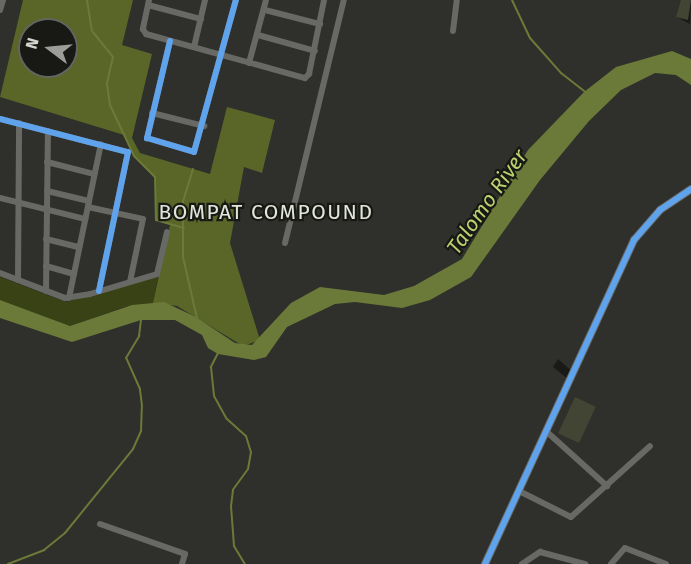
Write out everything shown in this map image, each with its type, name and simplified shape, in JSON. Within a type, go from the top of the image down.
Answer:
[{"type":"street","points":[[0,10],[3,0]]},
{"type":"street","points":[[194,47],[205,0]]},
{"type":"street","points":[[170,41],[147,138],[194,152],[204,126],[236,0]]},
{"type":"street","points":[[249,63],[266,0]]},
{"type":"street","points":[[201,20],[148,2],[143,31],[170,41],[307,78],[315,51],[324,0]]},
{"type":"street","points":[[285,243],[344,0]]},
{"type":"street","points":[[453,31],[457,0]]},
{"type":"street","points":[[264,10],[320,24]]},
{"type":"street","points":[[258,35],[315,51]]},
{"type":"street","points":[[152,113],[204,126]]},
{"type":"street","points":[[0,118],[101,144],[129,155],[99,291]]},
{"type":"street","points":[[18,280],[19,123]]},
{"type":"street","points":[[46,291],[48,131]]},
{"type":"street","points":[[69,298],[101,144]]},
{"type":"street","points":[[47,162],[94,174]]},
{"type":"street","points":[[485,564],[634,240],[660,210],[691,189]]},
{"type":"street","points":[[47,191],[143,219],[130,282]]},
{"type":"street","points":[[0,198],[85,219]]},
{"type":"street","points":[[0,273],[69,298],[99,291],[157,274],[167,232]]},
{"type":"street","points":[[46,239],[79,247]]},
{"type":"street","points":[[46,266],[74,274]]},
{"type":"street","points":[[546,432],[608,486]]},
{"type":"street","points":[[519,491],[569,517],[608,486],[650,446]]},
{"type":"street","points":[[100,524],[185,554],[182,564]]},
{"type":"street","points":[[611,564],[625,548],[666,564]]},
{"type":"street","points":[[522,564],[540,552],[585,564]]},
{"type":"shaded area","points":[[23,0],[133,0],[122,45],[152,54],[132,138],[140,153],[210,174],[227,107],[275,120],[262,173],[244,167],[230,243],[260,340],[243,346],[177,306],[153,303],[170,225],[156,220],[155,177],[134,156],[124,135],[0,97],[18,21],[18,78],[78,78],[78,18],[19,18]]},
{"type":"shaded area","points":[[672,51],[691,59],[691,85],[676,75],[655,73],[621,90],[589,121],[540,180],[471,277],[430,300],[402,308],[355,302],[335,304],[287,327],[266,357],[254,360],[218,354],[208,348],[202,335],[175,320],[141,320],[72,342],[0,318],[0,300],[70,326],[132,305],[164,302],[196,317],[235,343],[252,345],[291,303],[320,287],[384,295],[414,286],[462,259],[528,150],[584,92],[616,67]]},
{"type":"shaded area","points":[[0,277],[66,302],[158,277],[153,303],[124,307],[70,326],[0,300]]},
{"type":"building","points":[[681,0],[691,0],[688,20],[676,17]]},
{"type":"building","points":[[575,397],[596,407],[579,443],[558,433]]},
{"type":"waterway","points":[[87,0],[92,31],[113,57],[107,84],[110,105],[134,156],[155,177],[156,220],[184,228]]},
{"type":"waterway","points":[[512,0],[530,38],[561,73],[585,92]]},
{"type":"waterway","points":[[193,169],[183,202],[183,257],[197,318]]},
{"type":"waterway","points":[[8,564],[44,550],[65,533],[133,449],[141,431],[142,406],[140,389],[126,358],[139,336],[141,320]]},
{"type":"waterway","points":[[218,353],[211,367],[214,396],[227,419],[246,436],[251,452],[248,469],[233,490],[231,506],[234,546],[245,564]]},
{"type":"cycle path","points":[[170,41],[147,138],[194,152],[236,0]]},
{"type":"cycle path","points":[[0,119],[128,152],[99,291]]},
{"type":"cycle path","points":[[485,564],[634,240],[660,210],[691,189]]},
{"type":"district","name":"BOMPAT COMPOUND","points":[[266,212]]},
{"type":"water label","name":"Talomo River","points":[[487,202]]}]
